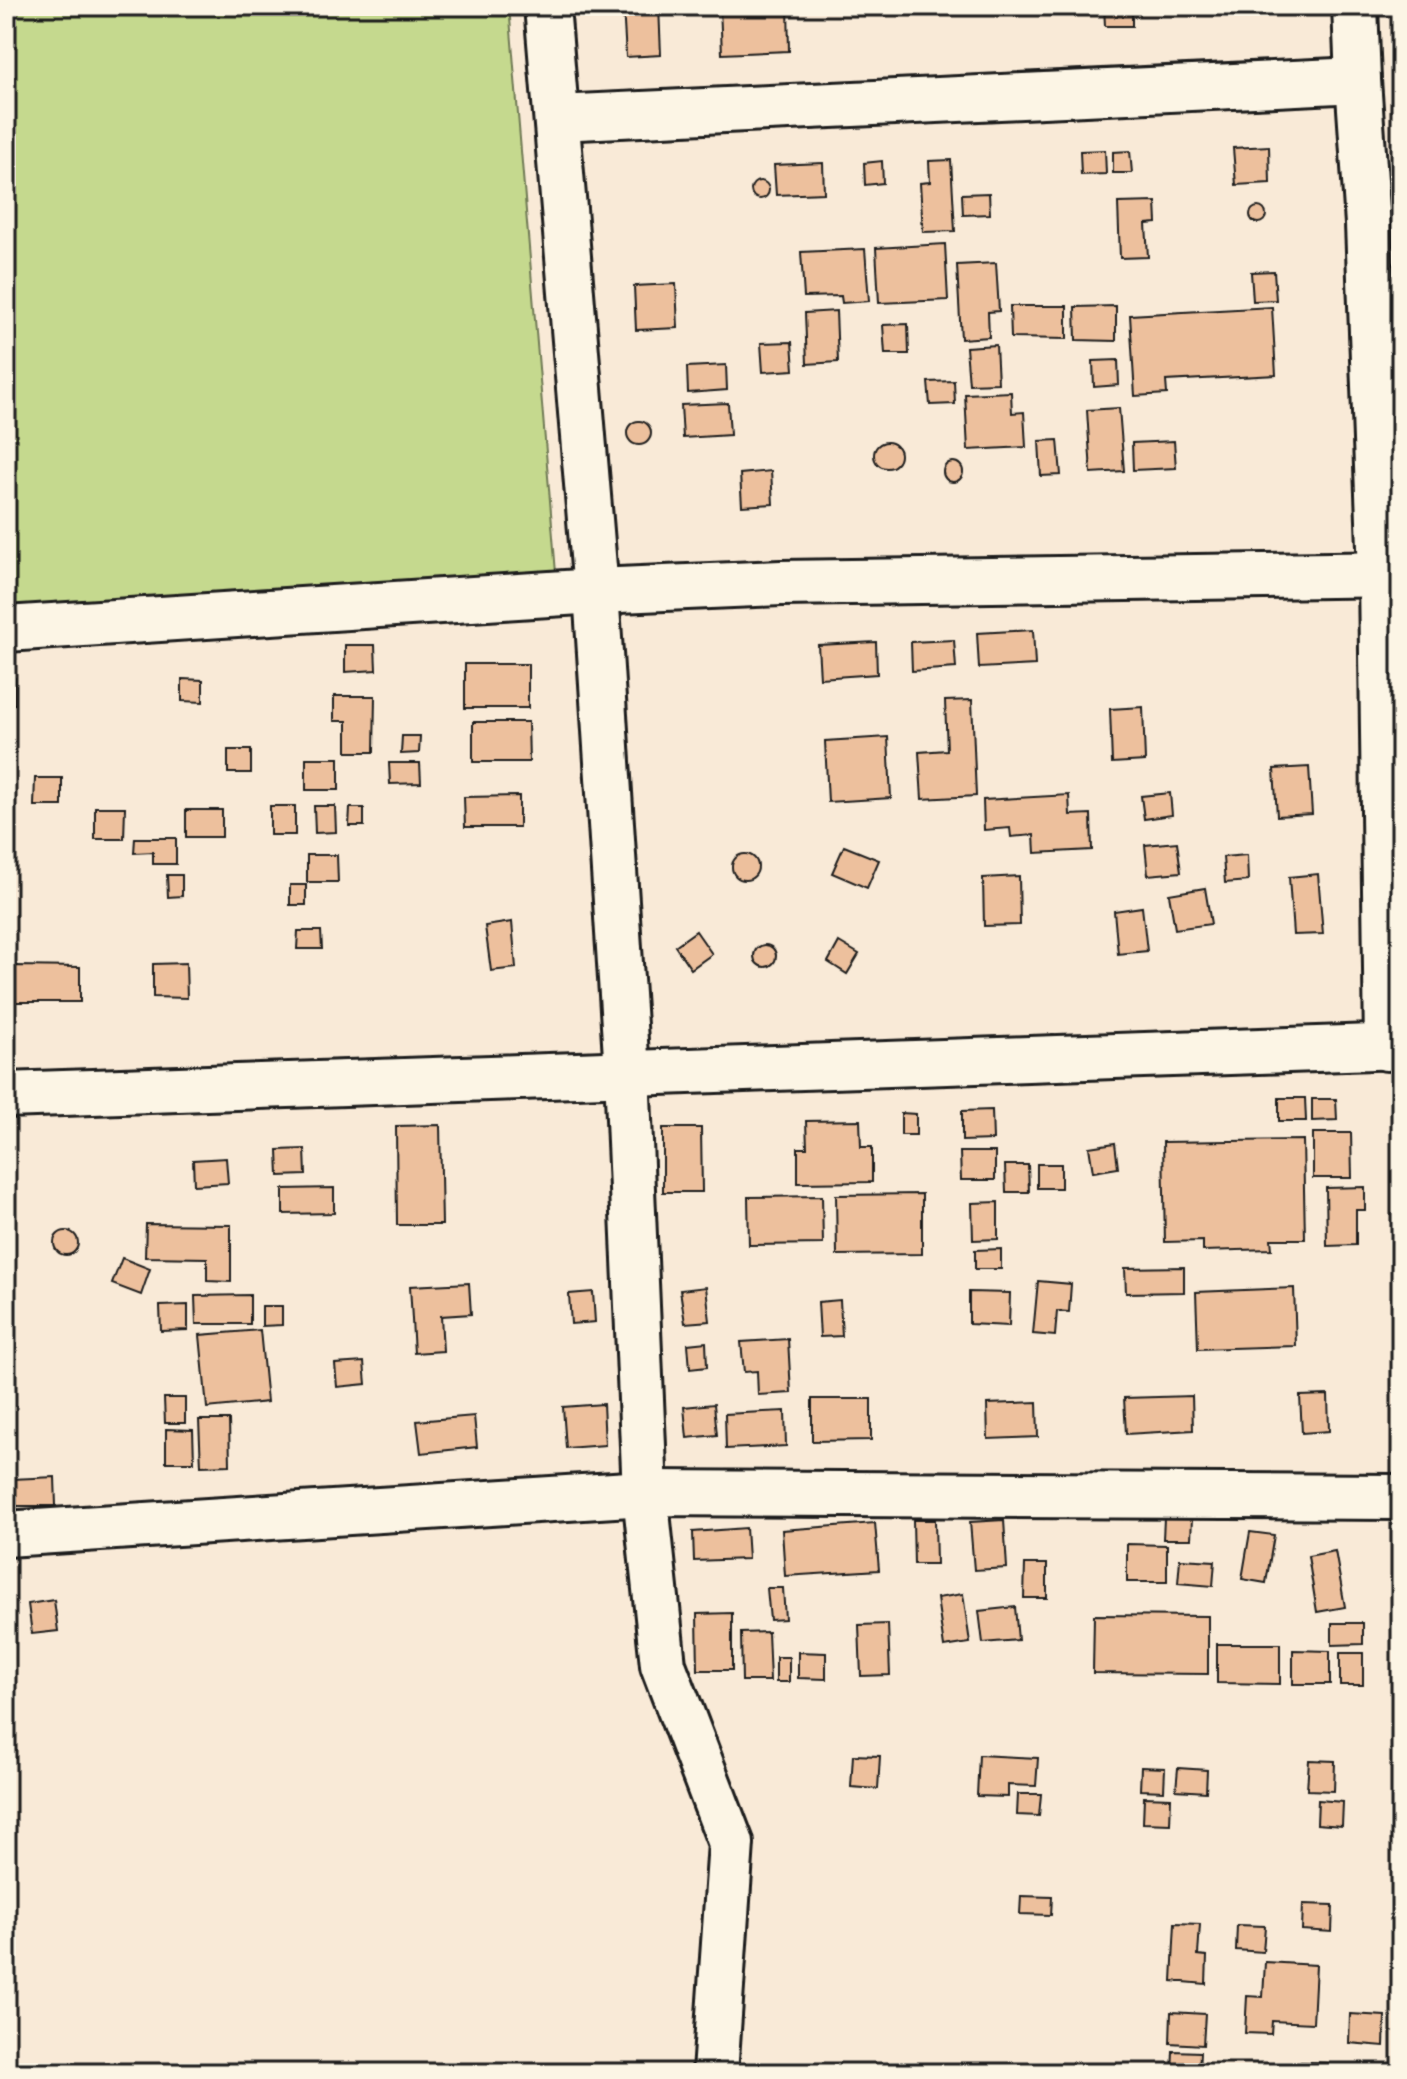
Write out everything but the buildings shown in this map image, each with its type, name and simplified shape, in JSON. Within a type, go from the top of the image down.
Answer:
[{"type":"street","points":[[547,6],[596,591],[627,1072],[645,1493],[663,1665],[731,1843],[715,2073]]},
{"type":"street","points":[[6,1095],[1394,1047],[1391,574],[1355,6]]},
{"type":"street","points":[[557,118],[1358,80]]},
{"type":"street","points":[[6,629],[596,591],[781,583],[1391,574]]},
{"type":"street","points":[[6,1534],[645,1493],[1401,1497]]},
{"type":"green space","points":[[6,6],[509,6],[556,573],[6,609]]}]
